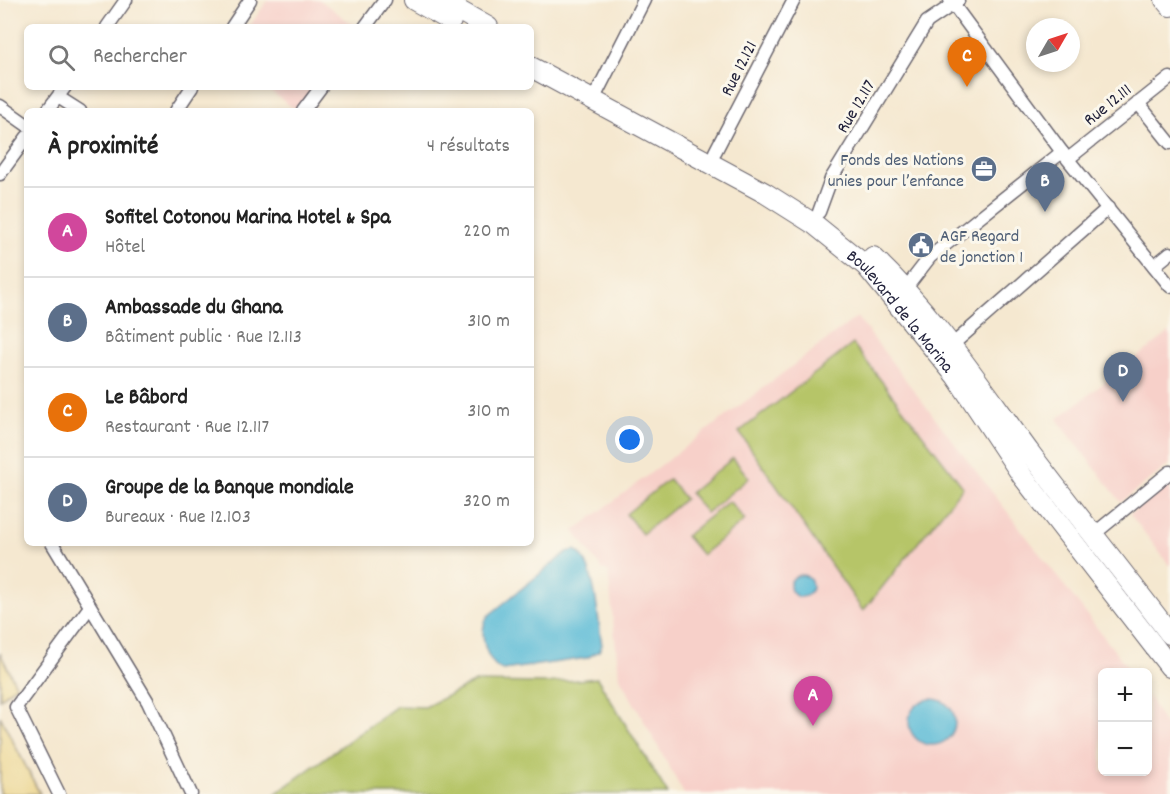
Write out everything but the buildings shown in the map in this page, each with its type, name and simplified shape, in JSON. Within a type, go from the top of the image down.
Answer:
[{"type":"main road","points":[[414,0],[456,24]]},
{"type":"main road","points":[[440,0],[483,24]]},
{"type":"main road","points":[[1166,0],[1170,6]]},
{"type":"main road","name":"Boulevard de la Marina","points":[[534,54],[595,97],[814,224],[866,266],[956,376],[1023,477],[1170,667]]},
{"type":"main road","name":"Boulevard de la Marina","points":[[534,68],[715,152],[819,212],[864,248],[906,288],[952,345],[1170,634]]},
{"type":"street","points":[[109,24],[126,0]]},
{"type":"street","points":[[234,24],[250,0]]},
{"type":"street","points":[[367,24],[385,0]]},
{"type":"street","points":[[595,97],[644,0]]},
{"type":"street","name":"Rue 12.121","points":[[715,152],[794,0]]},
{"type":"street","points":[[954,1],[1065,155],[1170,286]]},
{"type":"street","name":"Rue 12.117","points":[[819,212],[831,179],[927,22],[954,1]]},
{"type":"street","name":"Rue 12.111","points":[[906,288],[930,257],[1170,78]]},
{"type":"street","points":[[178,108],[190,90]]},
{"type":"street","points":[[305,108],[319,90]]},
{"type":"street","points":[[49,108],[61,92],[77,108]]},
{"type":"street","points":[[1138,103],[1170,143]]},
{"type":"street","points":[[0,106],[24,123]]},
{"type":"street","points":[[0,174],[24,140]]},
{"type":"street","points":[[952,345],[1107,208]]},
{"type":"street","points":[[1154,266],[1170,253]]},
{"type":"street","points":[[1094,534],[1170,472]]},
{"type":"street","points":[[54,546],[89,608],[148,702],[191,794]]},
{"type":"street","points":[[59,794],[16,707],[89,608]]},
{"type":"shaded area","points":[[268,0],[320,0],[352,24],[251,24]]},
{"type":"shaded area","points":[[269,90],[317,90],[300,108],[293,108]]},
{"type":"shaded area","points":[[857,317],[1128,668],[1098,668],[1098,776],[1152,776],[1152,702],[1170,734],[1170,794],[684,794],[619,676],[608,571],[602,569],[574,531]]},
{"type":"shaded area","points":[[1170,332],[1170,464],[1121,502],[1057,419]]},
{"type":"shaded area","points":[[1170,484],[1170,566],[1130,514]]},
{"type":"green space","points":[[853,344],[963,487],[863,611],[739,432]]},
{"type":"green space","points":[[733,458],[749,478],[706,513],[690,493]]},
{"type":"green space","points":[[669,479],[685,499],[642,534],[626,514]]},
{"type":"green space","points":[[729,501],[745,520],[702,555],[686,536]]},
{"type":"green space","points":[[597,678],[668,794],[275,794],[397,706],[425,707],[475,682],[546,683]]},
{"type":"sand","points":[[0,653],[16,685],[0,699]]},
{"type":"sand","points":[[0,716],[40,794],[0,794]]},
{"type":"water","points":[[575,550],[588,566],[592,579],[602,645],[599,651],[587,658],[503,670],[497,667],[488,654],[483,638],[488,616],[567,552]]},
{"type":"water","points":[[801,575],[809,578],[812,586],[809,594],[801,597],[793,594],[790,586],[793,578]]},
{"type":"water","points":[[932,699],[948,706],[955,722],[948,738],[932,745],[916,738],[909,722],[916,706]]},
{"type":"place","name":"Le Bâbord","points":[[967,87]]},
{"type":"place","name":"Fonds des Nations unies pour l’enfance","points":[[984,169]]},
{"type":"place","name":"Ambassade du Ghana","points":[[1045,212]]},
{"type":"place","name":"AGF Regard de jonction 1","points":[[921,245]]},
{"type":"place","name":"Groupe de la Banque mondiale","points":[[1123,402]]},
{"type":"place","name":"Sofitel Cotonou Marina Hotel & Spa","points":[[813,726]]}]
